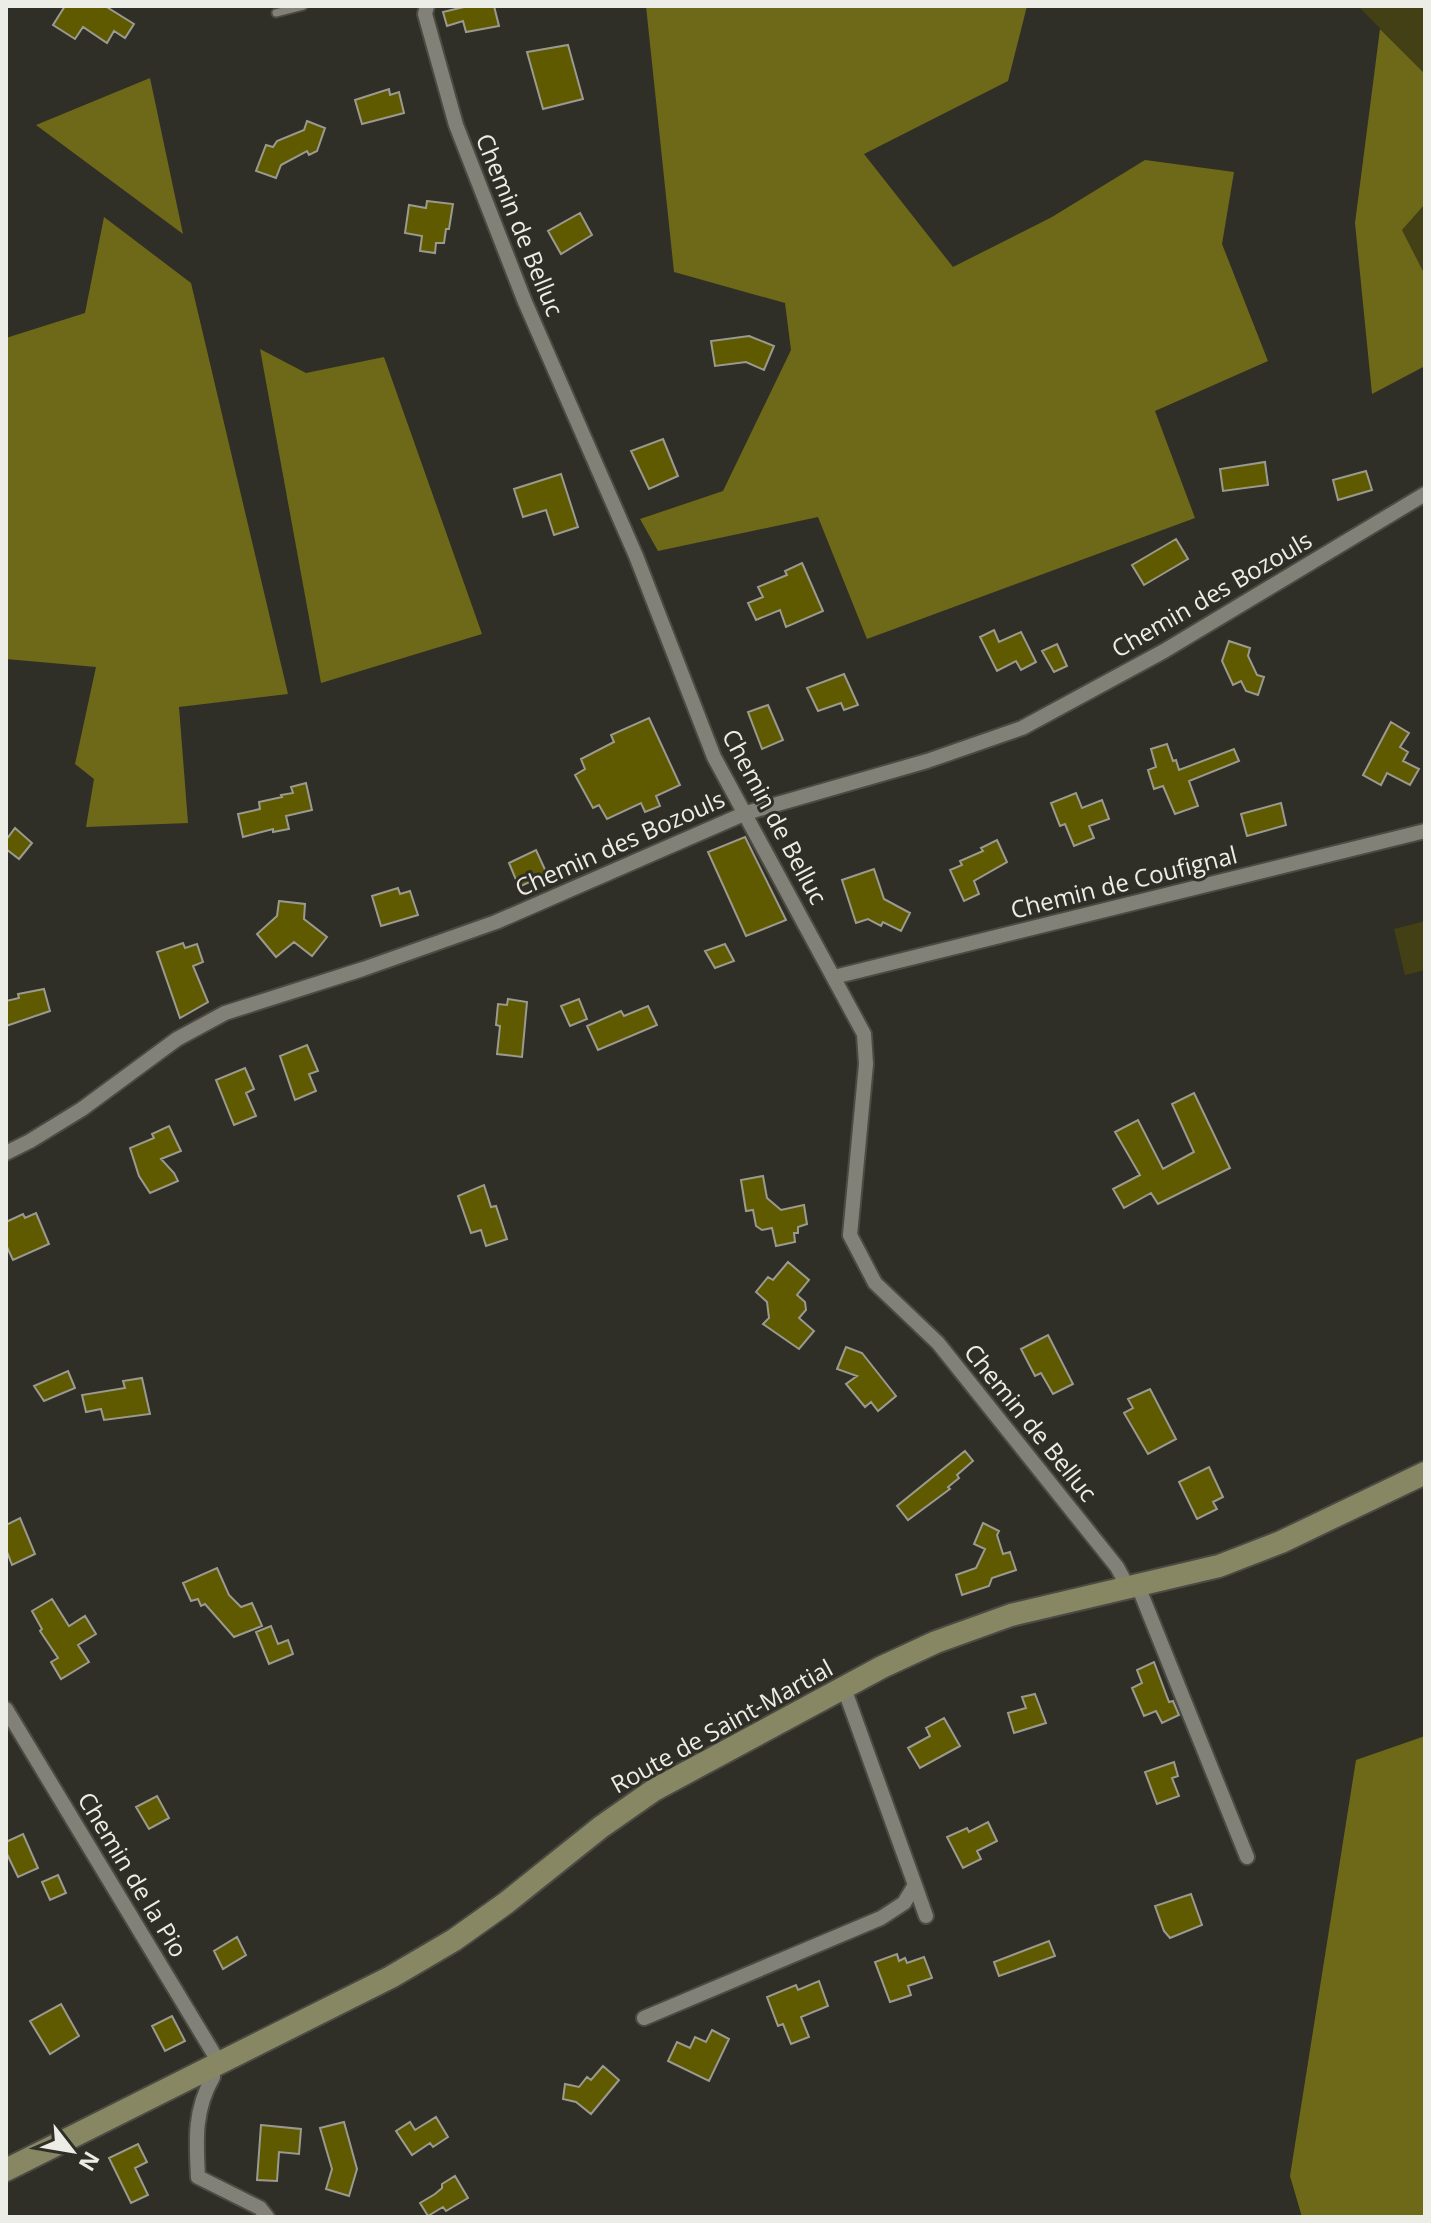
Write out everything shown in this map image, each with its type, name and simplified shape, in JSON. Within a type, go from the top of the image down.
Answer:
[{"type":"main road","name":"Route de Saint-Martial","points":[[6,2170],[391,1977],[454,1940],[654,1790],[936,1642],[973,1627],[1056,1604],[1219,1566],[1269,1547],[1425,1473]]},
{"type":"street","name":"Chemin de Belluc","points":[[427,6],[425,14],[456,125],[525,302],[636,556],[714,757],[864,1034],[866,1064],[850,1235],[875,1283],[938,1343],[1134,1588],[1247,1857]]},
{"type":"street","name":"Chemin des Bozouls","points":[[6,1153],[82,1109],[177,1039],[225,1013],[496,922],[746,813],[927,761],[1022,728],[1164,651],[1425,494]]},
{"type":"street","name":"Chemin de Coufignal","points":[[834,977],[1425,831]]},
{"type":"street","points":[[844,1688],[926,1916]]},
{"type":"street","name":"Chemin de la Pio","points":[[6,1709],[214,2067]]},
{"type":"street","points":[[644,2018],[881,1918],[904,1903],[915,1885]]},
{"type":"street","points":[[214,2067],[213,2077],[202,2096],[196,2127],[198,2177],[260,2208],[267,2217]]},
{"type":"lane","points":[[276,13],[303,6]]},
{"type":"shaded area","points":[[646,6],[1027,6],[1008,81],[864,154],[953,267],[1052,217],[1145,160],[1234,172],[1222,244],[1268,361],[1155,411],[1195,518],[867,639],[818,517],[658,551],[640,519],[723,491],[791,350],[785,303],[674,272]]},
{"type":"shaded area","points":[[1358,6],[1425,6],[1425,74]]},
{"type":"shaded area","points":[[1380,29],[1425,74],[1425,204],[1402,230],[1425,275],[1425,366],[1372,394],[1355,223]]},
{"type":"shaded area","points":[[150,78],[183,234],[36,125]]},
{"type":"shaded area","points":[[1425,204],[1425,275],[1402,230]]},
{"type":"shaded area","points":[[104,217],[191,283],[288,694],[179,707],[188,823],[86,827],[94,779],[75,764],[96,667],[6,659],[6,338],[85,313]]},
{"type":"shaded area","points":[[260,349],[306,373],[384,357],[482,634],[321,683]]},
{"type":"shaded area","points":[[1425,921],[1425,970],[1405,975],[1394,929]]},
{"type":"shaded area","points":[[1425,1736],[1425,2217],[1302,2217],[1290,2176],[1356,1760]]},
{"type":"building","points":[[65,6],[105,6],[134,24],[125,38],[114,31],[107,43],[83,27],[75,39],[53,25]]},
{"type":"building","points":[[468,6],[494,6],[499,26],[466,32],[463,21],[447,26],[443,12]]},
{"type":"building","points":[[568,45],[583,99],[543,109],[527,52]]},
{"type":"building","points":[[389,89],[390,95],[399,92],[404,113],[362,124],[355,100]]},
{"type":"building","points":[[307,121],[325,128],[317,151],[309,155],[307,151],[281,165],[276,178],[256,171],[266,145],[273,147],[277,141],[304,130]]},
{"type":"building","points":[[427,201],[453,204],[444,243],[436,243],[435,253],[420,251],[422,236],[405,233],[409,205],[426,208]]},
{"type":"building","points":[[580,213],[592,235],[561,254],[548,231]]},
{"type":"building","points":[[749,336],[774,346],[764,370],[746,362],[715,366],[711,341]]},
{"type":"building","points":[[663,439],[678,476],[649,489],[631,451]]},
{"type":"building","points":[[1265,462],[1268,485],[1223,491],[1220,469]]},
{"type":"building","points":[[1366,471],[1372,490],[1338,500],[1333,480]]},
{"type":"building","points":[[561,474],[578,527],[554,535],[546,510],[523,517],[514,489]]},
{"type":"building","points":[[1176,539],[1188,559],[1144,585],[1132,565]]},
{"type":"building","points":[[802,563],[823,611],[786,627],[780,610],[756,620],[748,603],[763,597],[758,587],[787,575],[785,571]]},
{"type":"building","points":[[994,630],[999,642],[1021,632],[1036,662],[1021,670],[1016,661],[997,671],[980,637]]},
{"type":"building","points":[[1229,641],[1250,648],[1248,656],[1257,675],[1264,677],[1258,695],[1246,691],[1241,681],[1233,685],[1222,661]]},
{"type":"building","points":[[1057,644],[1067,666],[1054,672],[1042,651]]},
{"type":"building","points":[[844,674],[858,705],[844,710],[841,703],[818,711],[807,688]]},
{"type":"building","points":[[768,705],[783,740],[762,749],[748,712]]},
{"type":"building","points":[[649,718],[680,785],[656,796],[660,806],[645,812],[641,803],[607,819],[599,805],[593,808],[575,775],[585,769],[581,759],[614,742],[611,735]]},
{"type":"building","points":[[1391,722],[1409,733],[1400,747],[1408,752],[1403,761],[1419,769],[1410,785],[1387,773],[1381,785],[1363,775]]},
{"type":"building","points":[[1167,744],[1179,770],[1234,749],[1239,761],[1189,781],[1198,806],[1175,814],[1163,786],[1154,789],[1148,770],[1156,767],[1151,749]]},
{"type":"building","points":[[306,783],[312,810],[286,816],[289,829],[273,832],[273,829],[243,837],[238,814],[260,809],[259,802],[293,793],[291,787]]},
{"type":"building","points":[[1076,793],[1082,808],[1102,800],[1109,819],[1089,826],[1094,838],[1074,846],[1065,824],[1060,826],[1051,803]]},
{"type":"building","points":[[1281,803],[1286,825],[1247,836],[1241,814]]},
{"type":"building","points":[[15,828],[32,843],[19,859],[6,849],[6,840]]},
{"type":"building","points":[[745,837],[786,920],[746,936],[708,852]]},
{"type":"building","points":[[997,840],[1007,862],[974,881],[979,894],[964,901],[950,870]]},
{"type":"building","points":[[536,850],[547,874],[519,887],[509,863]]},
{"type":"building","points":[[874,869],[884,899],[910,913],[901,931],[868,919],[856,923],[842,880]]},
{"type":"building","points":[[398,888],[400,894],[410,891],[418,915],[381,926],[372,896]]},
{"type":"building","points":[[279,901],[305,904],[304,919],[327,937],[312,956],[294,942],[276,957],[257,934],[277,916]]},
{"type":"building","points":[[183,943],[185,948],[197,944],[203,962],[193,966],[208,1002],[180,1018],[157,952]]},
{"type":"building","points":[[725,944],[734,961],[715,968],[705,951]]},
{"type":"building","points":[[44,989],[50,1011],[6,1026],[6,1001],[19,998],[18,994]]},
{"type":"building","points":[[508,999],[527,1002],[522,1057],[497,1054],[500,1026],[496,1025],[498,1004],[507,1005]]},
{"type":"building","points":[[579,999],[587,1019],[570,1026],[561,1006]]},
{"type":"building","points":[[648,1006],[657,1025],[598,1050],[587,1026],[621,1011],[624,1016]]},
{"type":"building","points":[[307,1045],[318,1071],[309,1074],[316,1091],[295,1100],[280,1056]]},
{"type":"building","points":[[245,1068],[254,1089],[246,1093],[256,1116],[234,1125],[216,1080]]},
{"type":"building","points":[[1194,1093],[1230,1168],[1158,1204],[1151,1193],[1124,1208],[1113,1189],[1140,1175],[1115,1132],[1138,1120],[1163,1169],[1194,1152],[1172,1104]]},
{"type":"building","points":[[169,1126],[181,1151],[161,1159],[178,1181],[150,1193],[139,1176],[130,1148],[154,1138],[152,1134]]},
{"type":"building","points":[[763,1176],[767,1198],[781,1210],[804,1205],[807,1224],[798,1227],[798,1233],[794,1233],[795,1242],[776,1246],[772,1228],[762,1230],[756,1226],[753,1210],[746,1211],[741,1180]]},
{"type":"building","points":[[484,1185],[491,1207],[496,1206],[507,1239],[486,1246],[481,1230],[471,1233],[458,1196]]},
{"type":"building","points":[[36,1213],[49,1244],[13,1260],[6,1245],[6,1222],[23,1214],[25,1218]]},
{"type":"building","points":[[788,1262],[809,1280],[797,1295],[805,1302],[806,1310],[799,1318],[814,1331],[799,1349],[763,1324],[769,1318],[767,1302],[756,1292],[768,1277],[773,1280]]},
{"type":"building","points":[[1048,1335],[1073,1384],[1053,1394],[1041,1373],[1035,1376],[1021,1349]]},
{"type":"building","points":[[846,1347],[862,1353],[896,1396],[878,1411],[871,1402],[865,1407],[846,1384],[857,1376],[837,1369]]},
{"type":"building","points":[[68,1371],[75,1388],[44,1401],[34,1386]]},
{"type":"building","points":[[142,1378],[150,1414],[104,1420],[101,1409],[86,1412],[82,1395],[125,1388],[123,1381]]},
{"type":"building","points":[[1150,1389],[1176,1439],[1148,1454],[1124,1413],[1133,1408],[1128,1399]]},
{"type":"building","points":[[965,1451],[973,1461],[957,1475],[959,1478],[948,1487],[950,1489],[908,1520],[897,1506]]},
{"type":"building","points":[[1209,1467],[1223,1497],[1213,1502],[1217,1509],[1197,1519],[1179,1482]]},
{"type":"building","points":[[20,1518],[35,1554],[12,1565],[6,1549],[6,1525]]},
{"type":"building","points":[[983,1523],[999,1531],[997,1535],[1003,1554],[1010,1552],[1016,1570],[992,1578],[989,1586],[962,1595],[956,1575],[976,1568],[985,1549],[974,1544]]},
{"type":"building","points":[[217,1568],[229,1595],[241,1607],[252,1603],[262,1626],[234,1637],[205,1604],[201,1606],[198,1599],[191,1601],[183,1583]]},
{"type":"building","points":[[52,1599],[69,1626],[85,1616],[96,1634],[78,1645],[89,1662],[61,1679],[51,1662],[58,1658],[40,1631],[42,1629],[32,1611]]},
{"type":"building","points":[[271,1626],[278,1644],[288,1640],[293,1654],[269,1664],[256,1632]]},
{"type":"building","points":[[1154,1662],[1169,1702],[1173,1701],[1179,1715],[1162,1723],[1156,1711],[1144,1716],[1132,1688],[1142,1683],[1137,1670]]},
{"type":"building","points":[[1035,1694],[1046,1723],[1014,1733],[1008,1713],[1026,1708],[1022,1697]]},
{"type":"building","points":[[944,1718],[960,1746],[920,1768],[908,1748],[930,1736],[926,1728]]},
{"type":"building","points":[[1174,1762],[1178,1776],[1172,1778],[1179,1796],[1157,1804],[1145,1772]]},
{"type":"building","points":[[157,1796],[169,1818],[149,1829],[136,1807]]},
{"type":"building","points":[[988,1822],[997,1841],[977,1851],[981,1859],[963,1868],[947,1837],[967,1828],[969,1832]]},
{"type":"building","points":[[23,1834],[38,1868],[18,1877],[6,1852],[6,1842]]},
{"type":"building","points":[[58,1875],[66,1893],[50,1900],[42,1882]]},
{"type":"building","points":[[1191,1894],[1202,1925],[1170,1938],[1164,1931],[1155,1906]]},
{"type":"building","points":[[237,1937],[246,1955],[223,1969],[214,1951]]},
{"type":"building","points":[[1049,1941],[1055,1956],[999,1976],[994,1962]]},
{"type":"building","points":[[897,1954],[899,1961],[905,1958],[907,1963],[924,1957],[932,1978],[908,1986],[911,1995],[890,2002],[875,1962]]},
{"type":"building","points":[[819,1981],[828,2006],[801,2017],[809,2037],[791,2044],[783,2024],[778,2026],[767,1997],[796,1985],[798,1990]]},
{"type":"building","points":[[61,2004],[79,2036],[50,2054],[30,2021]]},
{"type":"building","points":[[172,2016],[185,2041],[165,2051],[152,2026]]},
{"type":"building","points":[[712,2030],[729,2039],[709,2081],[668,2061],[677,2042],[690,2048],[695,2037],[706,2042]]},
{"type":"building","points":[[603,2066],[619,2080],[591,2114],[576,2102],[563,2099],[565,2084],[579,2087],[587,2077],[591,2080]]},
{"type":"building","points":[[436,2117],[448,2137],[433,2147],[430,2143],[412,2155],[396,2131],[410,2122],[415,2130]]},
{"type":"building","points":[[344,2122],[357,2169],[349,2196],[326,2189],[332,2169],[320,2128]]},
{"type":"building","points":[[261,2125],[301,2129],[299,2154],[279,2152],[277,2181],[257,2180]]},
{"type":"building","points":[[138,2144],[147,2162],[135,2168],[148,2195],[131,2203],[109,2158]]},
{"type":"building","points":[[455,2176],[468,2198],[446,2211],[443,2207],[428,2216],[420,2203]]}]
